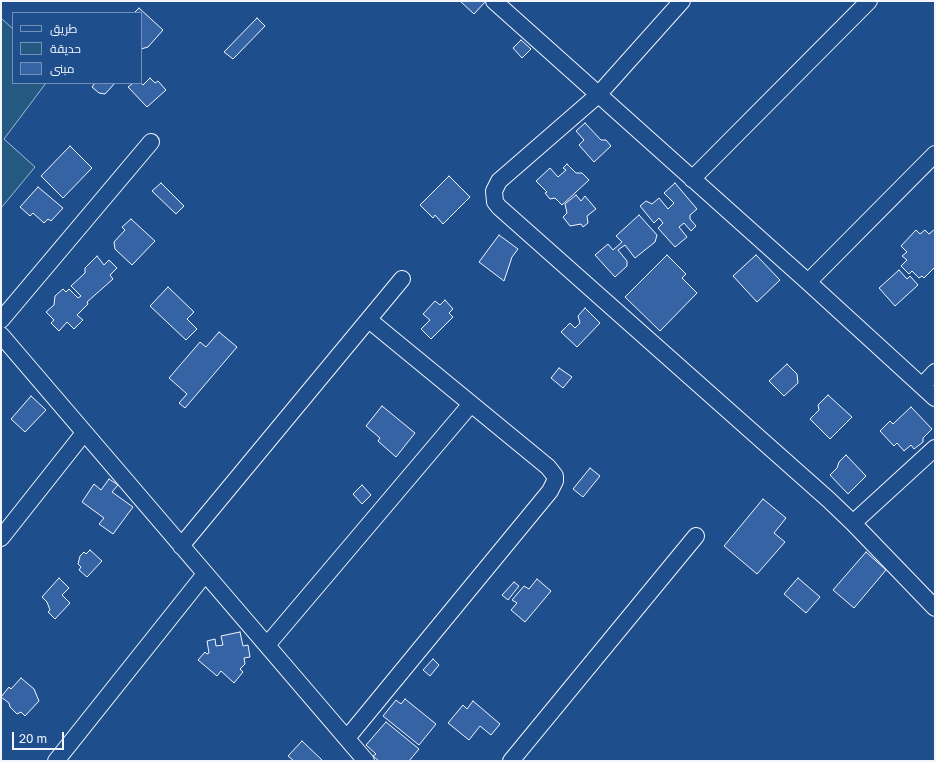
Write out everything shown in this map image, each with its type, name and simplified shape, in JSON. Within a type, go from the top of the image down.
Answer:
[{"type":"street","points":[[494,1],[808,282],[935,398]]},
{"type":"street","points":[[682,1],[598,95],[499,181],[494,191],[495,202],[498,207],[853,523],[935,608]]},
{"type":"street","points":[[692,179],[868,1]]},
{"type":"street","points":[[1,320],[151,142]]},
{"type":"street","points":[[808,282],[935,154]]},
{"type":"street","points":[[181,546],[402,279]]},
{"type":"street","points":[[347,738],[554,486],[555,481],[552,471],[369,320]]},
{"type":"street","points":[[1,335],[366,761]]},
{"type":"street","points":[[922,386],[935,372]]},
{"type":"street","points":[[267,646],[471,404]]},
{"type":"street","points":[[1,538],[84,433]]},
{"type":"street","points":[[853,523],[935,448]]},
{"type":"street","points":[[511,761],[696,536]]},
{"type":"street","points":[[56,761],[205,574]]},
{"type":"green space","points":[[1,18],[12,28],[12,84],[45,84],[4,139],[35,167],[1,208]]},
{"type":"building","points":[[460,1],[484,1],[485,2],[474,14]]},
{"type":"building","points":[[139,8],[163,30],[148,47],[142,49],[142,12],[135,12]]},
{"type":"building","points":[[257,18],[265,26],[233,59],[224,52]]},
{"type":"building","points":[[521,40],[531,49],[522,58],[513,48]]},
{"type":"building","points":[[150,78],[155,83],[158,81],[166,90],[147,107],[128,87],[132,84],[143,85]]},
{"type":"building","points":[[94,84],[114,84],[105,94],[99,93],[92,87]]},
{"type":"building","points":[[585,123],[601,140],[606,140],[611,146],[594,162],[579,145],[584,140],[576,131]]},
{"type":"building","points":[[70,146],[92,168],[63,198],[41,176]]},
{"type":"building","points":[[567,164],[576,173],[582,173],[589,180],[562,205],[555,198],[550,199],[545,193],[547,192],[536,181],[550,168],[558,177],[566,170],[563,168]]},
{"type":"building","points":[[449,176],[470,197],[443,224],[435,215],[433,218],[420,205]]},
{"type":"building","points":[[161,183],[184,206],[176,214],[152,191]]},
{"type":"building","points":[[675,183],[697,209],[690,215],[690,219],[696,226],[691,231],[684,223],[679,227],[687,237],[675,247],[658,228],[663,223],[659,218],[654,223],[640,206],[646,201],[652,204],[659,198],[668,209],[674,203],[664,193]]},
{"type":"building","points":[[38,187],[63,208],[51,221],[48,219],[44,223],[33,213],[30,216],[20,207]]},
{"type":"building","points":[[576,195],[581,201],[585,196],[596,209],[587,216],[588,223],[583,227],[581,224],[570,226],[563,217],[567,213],[565,204]]},
{"type":"building","points":[[639,215],[657,235],[655,242],[635,258],[625,245],[618,250],[627,261],[627,266],[615,277],[595,255],[608,244],[613,250],[622,242],[616,236]]},
{"type":"building","points":[[131,219],[155,241],[132,265],[115,249],[114,242],[125,230],[122,227]]},
{"type":"building","points":[[935,229],[935,267],[924,278],[922,276],[919,278],[912,271],[909,274],[901,266],[907,260],[902,256],[907,252],[901,246],[916,230],[920,234],[925,230],[929,234]]},
{"type":"building","points":[[499,235],[518,249],[512,257],[504,281],[479,262]]},
{"type":"building","points":[[667,255],[686,274],[682,278],[697,293],[660,331],[625,297]]},
{"type":"building","points":[[756,255],[780,280],[757,302],[733,276]]},
{"type":"building","points":[[97,256],[104,265],[109,260],[117,268],[110,275],[113,279],[87,302],[88,304],[77,315],[83,320],[74,329],[67,322],[59,331],[51,323],[54,320],[46,312],[54,305],[55,296],[63,289],[66,292],[69,289],[78,298],[81,296],[71,286],[85,273],[85,268]]},
{"type":"building","points":[[899,270],[907,279],[910,276],[918,285],[895,306],[879,288]]},
{"type":"building","points":[[168,287],[194,312],[187,319],[197,329],[186,340],[150,306]]},
{"type":"building","points":[[445,300],[453,309],[449,313],[453,317],[431,339],[421,329],[430,320],[423,314],[435,301],[440,305]]},
{"type":"building","points":[[585,308],[600,323],[577,347],[561,332],[570,323],[575,328],[580,323],[578,316]]},
{"type":"building","points":[[219,332],[237,347],[185,408],[179,403],[187,394],[169,378],[200,342],[206,347]]},
{"type":"building","points":[[787,364],[797,374],[798,383],[784,396],[769,381]]},
{"type":"building","points":[[559,368],[572,377],[563,388],[551,378]]},
{"type":"building","points":[[828,395],[852,417],[830,439],[810,419],[819,410],[818,405]]},
{"type":"building","points":[[31,396],[46,410],[25,432],[11,419]]},
{"type":"building","points":[[382,406],[415,433],[396,457],[378,441],[380,438],[366,426]]},
{"type":"building","points":[[911,407],[932,429],[923,438],[923,442],[914,449],[911,445],[904,451],[897,443],[894,446],[880,431],[890,421],[893,424]]},
{"type":"building","points":[[846,455],[866,476],[848,494],[830,475]]},
{"type":"building","points":[[590,468],[600,476],[583,497],[573,489]]},
{"type":"building","points":[[109,479],[118,485],[112,492],[133,507],[113,534],[99,524],[104,518],[82,502],[94,484],[101,490]]},
{"type":"building","points":[[362,485],[371,495],[362,504],[353,494]]},
{"type":"building","points":[[763,499],[786,518],[774,533],[785,542],[757,574],[724,546]]},
{"type":"building","points":[[90,550],[102,561],[87,577],[79,570],[81,567],[78,564],[80,556],[84,552],[86,554]]},
{"type":"building","points":[[866,552],[886,570],[854,608],[833,590]]},
{"type":"building","points":[[59,578],[69,588],[62,595],[70,603],[55,619],[48,612],[50,610],[47,602],[42,597]]},
{"type":"building","points":[[798,578],[820,597],[806,613],[784,594]]},
{"type":"building","points":[[537,579],[551,591],[525,622],[511,610],[517,603],[512,600],[524,586],[529,589]]},
{"type":"building","points":[[514,582],[519,586],[508,600],[502,595]]},
{"type":"building","points":[[240,632],[243,646],[248,645],[250,657],[244,658],[245,664],[240,669],[243,672],[234,683],[221,671],[217,676],[198,660],[205,652],[207,654],[209,653],[207,641],[215,639],[216,646],[223,645],[221,636]]},
{"type":"building","points":[[433,659],[439,665],[430,676],[423,670]]},
{"type":"building","points":[[21,678],[34,689],[39,701],[25,716],[21,712],[17,714],[10,707],[9,703],[1,697],[9,687],[11,689]]},
{"type":"building","points":[[405,699],[436,724],[419,745],[383,716],[396,700],[401,704]]},
{"type":"building","points":[[473,701],[500,724],[491,735],[480,726],[469,740],[448,723],[463,705],[467,709]]},
{"type":"building","points":[[386,722],[419,749],[409,761],[379,761],[373,756],[376,754],[366,745]]},
{"type":"building","points":[[302,741],[322,760],[321,761],[294,761],[288,756]]}]
